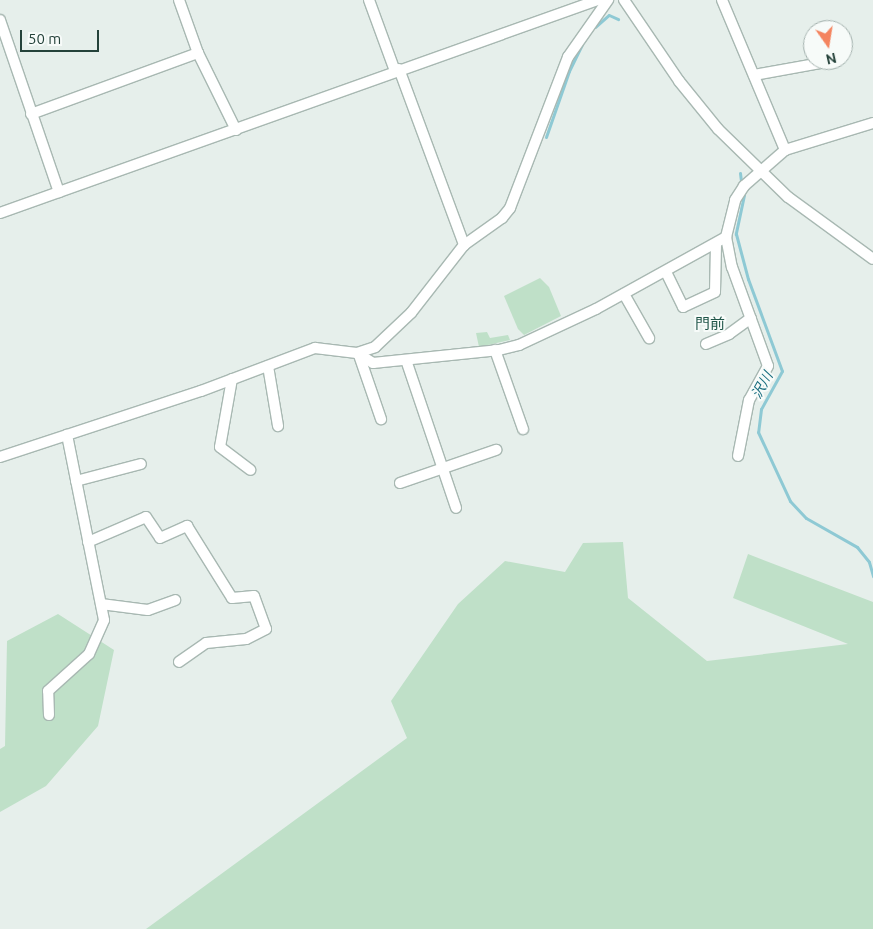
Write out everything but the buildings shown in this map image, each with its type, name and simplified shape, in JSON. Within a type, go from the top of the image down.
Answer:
[{"type":"street","points":[[179,0],[198,53],[236,130]]},
{"type":"street","points":[[370,0],[464,245]]},
{"type":"street","points":[[0,213],[236,130],[397,70],[598,0]]},
{"type":"street","points":[[358,354],[375,347],[411,313],[464,245],[502,218],[510,208],[568,57],[608,0]]},
{"type":"street","points":[[624,0],[680,81],[718,129],[761,172],[873,259]]},
{"type":"street","points":[[722,0],[785,150]]},
{"type":"street","points":[[0,20],[58,192]]},
{"type":"street","points":[[31,114],[198,53]]},
{"type":"street","points":[[754,75],[803,66]]},
{"type":"street","points":[[738,456],[749,400],[768,366],[732,267],[726,237],[735,200],[785,150],[873,123]]},
{"type":"street","points":[[0,457],[232,379],[314,348],[358,354],[373,363],[495,350],[519,345],[624,294],[716,245],[726,237]]},
{"type":"street","points":[[666,272],[683,307],[715,292],[716,245]]},
{"type":"street","points":[[624,294],[649,338]]},
{"type":"street","points":[[706,344],[729,334],[750,318]]},
{"type":"street","points":[[495,350],[523,429]]},
{"type":"street","points":[[358,354],[381,419]]},
{"type":"street","points":[[406,360],[456,508]]},
{"type":"street","points":[[268,366],[278,426]]},
{"type":"street","points":[[232,379],[220,447],[250,470]]},
{"type":"street","points":[[49,715],[48,691],[89,654],[104,620],[67,435]]},
{"type":"street","points":[[400,483],[496,450]]},
{"type":"street","points":[[76,481],[141,464]]},
{"type":"street","points":[[88,542],[146,517],[160,538],[187,526],[232,598],[254,596],[266,629],[246,639],[206,643],[179,662]]},
{"type":"street","points":[[101,604],[148,610],[175,600]]},
{"type":"green space","points":[[540,278],[549,287],[561,316],[524,335],[518,329],[504,296]]},
{"type":"green space","points":[[487,332],[490,338],[508,335],[510,340],[479,347],[476,333]]},
{"type":"green space","points":[[623,542],[628,598],[707,661],[848,644],[733,598],[748,554],[873,602],[873,929],[146,929],[407,738],[391,701],[458,604],[505,561],[565,572],[583,543]]},
{"type":"green space","points":[[58,614],[114,650],[98,726],[46,786],[0,812],[0,749],[5,746],[7,641]]},
{"type":"waterway","name":"沢川","points":[[595,27],[609,15],[618,19]]},
{"type":"waterway","name":"沢川","points":[[546,137],[569,71],[582,44]]},
{"type":"waterway","name":"沢川","points":[[740,173],[741,181]]},
{"type":"waterway","name":"沢川","points":[[744,195],[736,234],[748,279],[782,371],[761,409],[758,432],[790,501],[806,518],[857,547],[869,562],[873,576]]},
{"type":"district","name":"門前","points":[[710,324]]}]
